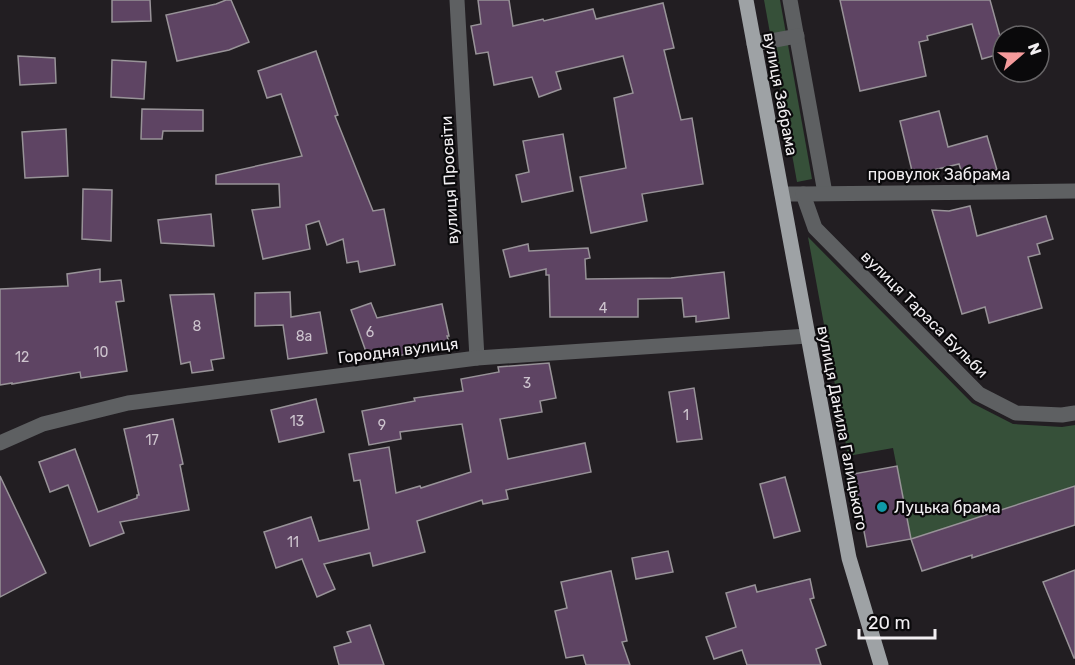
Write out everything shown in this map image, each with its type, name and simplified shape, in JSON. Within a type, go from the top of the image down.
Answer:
[{"type":"main road","name":"вулиця Забрама","points":[[746,0],[782,194]]},
{"type":"main road","name":"вулиця Данила Галицького","points":[[782,194],[849,558],[881,665]]},
{"type":"street","name":"вулиця Просвіти","points":[[457,0],[477,358]]},
{"type":"street","points":[[790,0],[825,193]]},
{"type":"street","points":[[754,44],[797,36]]},
{"type":"street","name":"провулок Забрама","points":[[803,194],[1075,191]]},
{"type":"street","points":[[782,194],[803,194]]},
{"type":"street","name":"вулиця Тараса Бульби","points":[[803,194],[815,228],[979,394],[1016,413],[1062,416],[1075,413]]},
{"type":"street","name":"Городня вулиця","points":[[0,443],[43,424],[128,403],[477,358],[808,336]]},
{"type":"green space","points":[[764,0],[780,0],[812,179],[797,182]]},
{"type":"green space","points":[[808,237],[972,403],[1013,424],[1062,427],[1075,425],[1075,486],[911,539],[893,448],[848,456]]},
{"type":"building","points":[[112,0],[150,0],[151,21],[112,22]]},
{"type":"building","points":[[231,0],[249,42],[229,50],[177,61],[166,15]]},
{"type":"building","points":[[478,0],[509,0],[513,26],[593,9],[596,19],[663,3],[674,48],[664,50],[681,120],[692,118],[703,184],[642,194],[647,221],[591,233],[580,177],[626,168],[614,98],[633,93],[623,56],[556,72],[561,89],[539,97],[532,77],[494,85],[488,52],[476,54],[471,26],[481,24]]},
{"type":"building","points":[[840,0],[990,0],[997,24],[991,24],[991,56],[982,59],[972,24],[927,36],[928,40],[919,42],[926,76],[860,91]]},
{"type":"building","points":[[316,51],[338,115],[335,116],[373,211],[384,209],[395,265],[360,272],[358,261],[347,263],[343,239],[327,245],[319,221],[306,225],[310,249],[263,259],[252,210],[280,207],[279,184],[216,184],[216,175],[302,156],[281,94],[267,98],[258,71]]},
{"type":"building","points":[[18,56],[55,58],[56,83],[20,85]]},
{"type":"building","points":[[112,60],[146,62],[144,99],[111,97]]},
{"type":"building","points":[[142,109],[203,110],[203,131],[163,131],[162,139],[141,139]]},
{"type":"building","points":[[939,111],[948,147],[987,136],[997,170],[964,179],[959,164],[913,175],[900,121]]},
{"type":"building","points":[[66,129],[68,176],[25,178],[22,132]]},
{"type":"building","points":[[563,134],[573,191],[522,202],[516,175],[529,172],[523,141]]},
{"type":"building","points":[[83,189],[112,190],[111,241],[82,239]]},
{"type":"building","points":[[970,206],[977,236],[1046,216],[1053,239],[1037,244],[1040,254],[1028,257],[1042,308],[989,323],[985,307],[962,314],[932,210],[949,211]]},
{"type":"building","points":[[211,214],[214,246],[161,243],[158,220]]},
{"type":"building","points":[[528,244],[529,251],[588,248],[590,258],[585,259],[586,279],[671,278],[724,272],[729,318],[696,322],[696,316],[684,317],[682,298],[638,299],[638,317],[550,317],[549,275],[546,275],[546,269],[510,277],[503,250]]},
{"type":"building","points":[[100,269],[100,282],[121,280],[124,301],[116,302],[127,371],[81,378],[80,372],[0,385],[0,289],[68,286],[67,274]]},
{"type":"building","points":[[290,292],[291,317],[320,312],[327,353],[288,359],[283,325],[255,326],[255,293]]},
{"type":"building","points":[[214,294],[224,358],[211,360],[213,370],[192,373],[190,362],[181,364],[170,295]]},
{"type":"building","points":[[371,303],[377,318],[442,304],[450,345],[393,357],[391,352],[369,360],[351,310]]},
{"type":"building","points":[[549,363],[556,398],[540,401],[542,412],[500,419],[508,459],[585,443],[591,472],[506,490],[508,499],[483,504],[482,500],[417,521],[425,552],[373,566],[370,553],[324,564],[335,589],[317,597],[302,559],[276,568],[264,532],[311,517],[319,541],[369,529],[360,480],[354,481],[349,454],[389,447],[396,493],[420,486],[421,488],[471,472],[462,424],[400,432],[401,439],[369,445],[362,411],[415,401],[414,398],[463,391],[461,379],[499,372],[498,367]]},
{"type":"building","points":[[694,388],[702,439],[677,442],[669,392]]},
{"type":"building","points":[[316,399],[324,432],[279,442],[271,410]]},
{"type":"building","points":[[173,419],[183,464],[180,465],[189,510],[120,522],[124,533],[90,546],[68,485],[50,492],[39,462],[75,449],[98,512],[137,498],[139,495],[124,429]]},
{"type":"building","name":"Луцька брама","points":[[897,466],[911,539],[867,547],[853,474]]},
{"type":"building","points":[[0,476],[46,573],[0,597]]},
{"type":"building","points":[[785,477],[800,531],[774,538],[760,484]]},
{"type":"building","points":[[1075,486],[1075,525],[972,558],[972,555],[922,571],[911,539]]},
{"type":"building","points":[[668,551],[673,572],[636,579],[632,558]]},
{"type":"building","points":[[1075,570],[1075,658],[1074,658],[1043,582]]},
{"type":"building","points":[[611,571],[627,641],[622,642],[630,665],[586,665],[583,655],[566,658],[555,611],[567,608],[561,582]]},
{"type":"building","points":[[810,579],[814,598],[810,599],[826,645],[816,649],[821,665],[747,665],[742,650],[714,659],[706,637],[736,627],[726,593],[755,585],[757,592]]},
{"type":"building","points":[[370,625],[384,665],[339,665],[334,647],[351,642],[347,632]]},
{"type":"place","name":"Луцька брама","points":[[882,507]]}]
